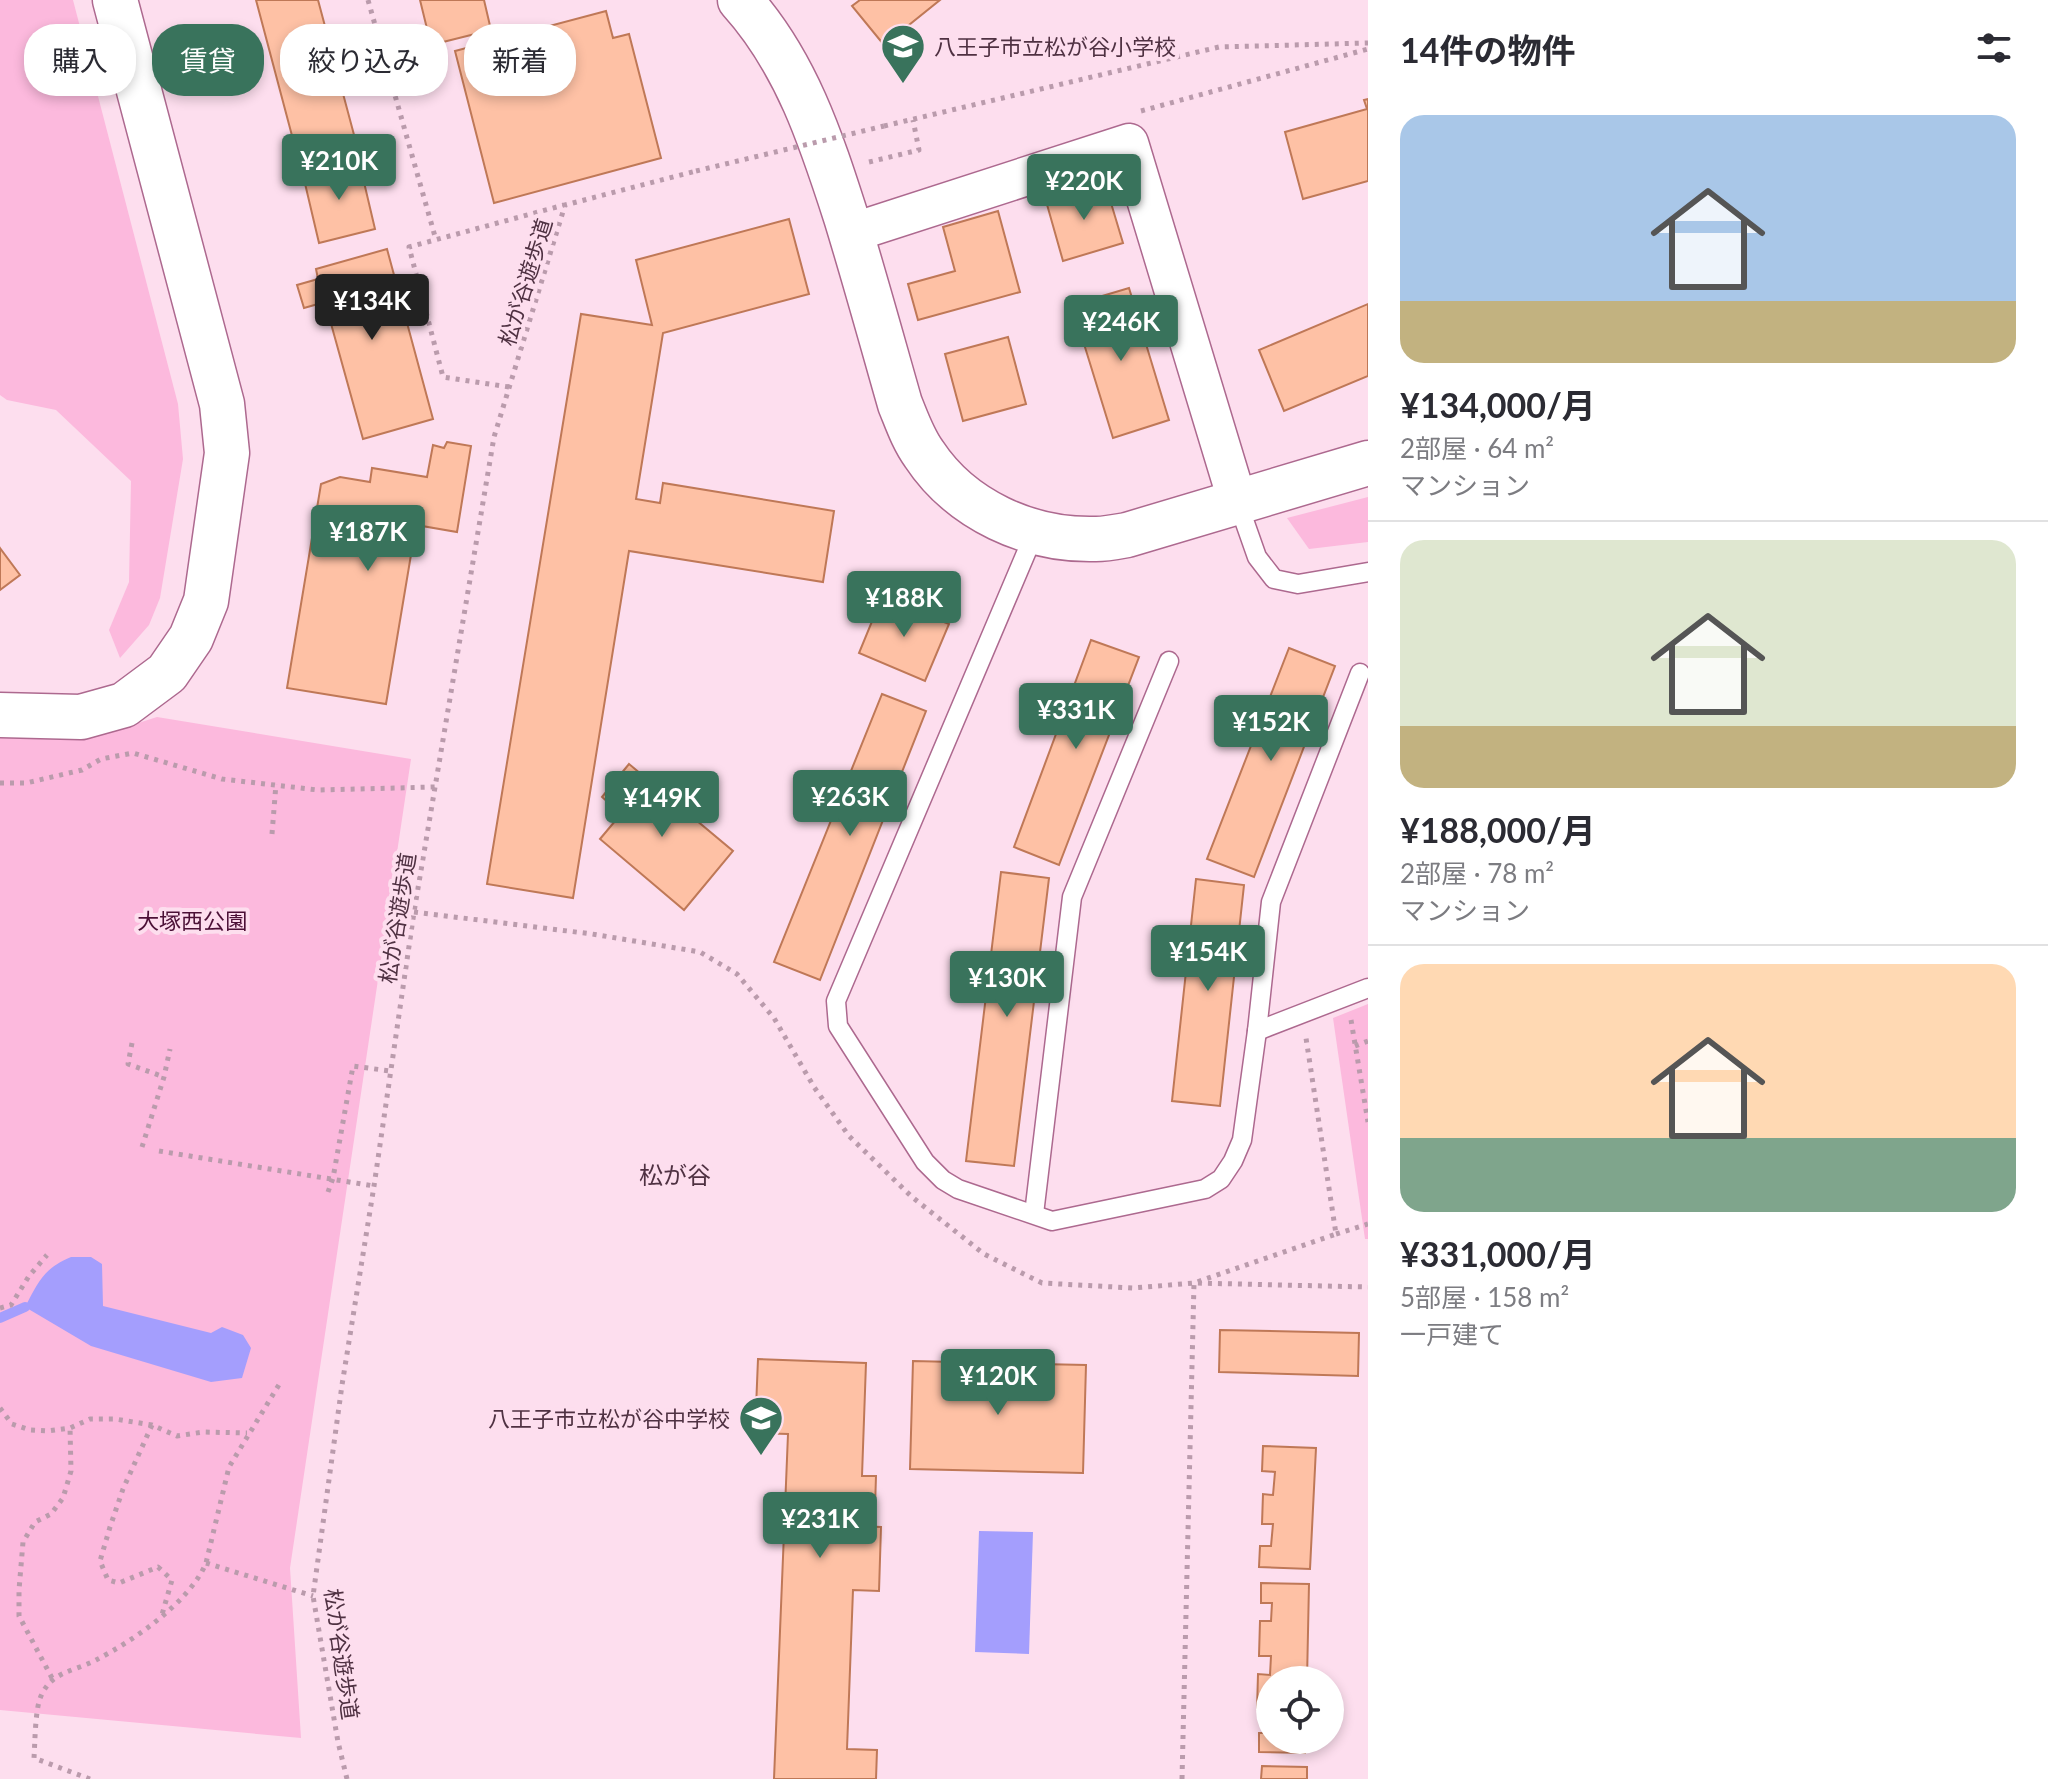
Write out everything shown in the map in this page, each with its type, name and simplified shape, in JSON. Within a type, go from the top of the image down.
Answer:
[{"type":"street","points":[[0,715],[81,717],[124,705],[167,673],[191,638],[206,601],[227,453],[222,404],[115,0]]},
{"type":"street","points":[[740,0],[787,65],[804,100],[851,233],[910,429],[924,454],[946,482],[972,504],[1005,522],[1035,532],[1097,540],[1127,535],[1368,463]]},
{"type":"street","points":[[851,233],[1129,143],[1238,503]]},
{"type":"lane","points":[[1238,503],[1257,557],[1274,579],[1298,584],[1368,572]]},
{"type":"lane","points":[[1035,532],[836,1001],[838,1026],[925,1162],[943,1180],[958,1189],[1052,1221],[1205,1189],[1221,1179],[1242,1140],[1271,902],[1360,673]]},
{"type":"lane","points":[[1034,1214],[1072,897],[1169,661]]},
{"type":"lane","points":[[1257,1031],[1368,988]]},
{"type":"path","points":[[368,0],[436,240]]},
{"type":"path","points":[[857,165],[919,150],[913,120],[1219,47],[1368,43]]},
{"type":"path","name":"松が谷遊歩道","points":[[347,1779],[313,1596],[342,1385],[435,787],[494,437],[565,205],[913,120]]},
{"type":"path","points":[[509,387],[443,377],[409,247],[565,205]]},
{"type":"path","points":[[0,783],[26,783],[82,770],[101,759],[133,753],[222,779],[318,790],[435,787]]},
{"type":"path","points":[[272,834],[276,784]]},
{"type":"path","points":[[1302,1014],[1336,1234]]},
{"type":"path","points":[[1350,1015],[1368,1122]]},
{"type":"path","points":[[1355,1046],[1368,1041]]},
{"type":"path","points":[[132,1043],[128,1064],[164,1077]]},
{"type":"path","points":[[142,1147],[170,1049]]},
{"type":"path","points":[[328,1192],[353,1066],[390,1071]]},
{"type":"path","points":[[159,1151],[374,1186]]},
{"type":"path","points":[[1182,1779],[1194,1283],[1368,1224]]},
{"type":"path","points":[[0,1308],[11,1305],[47,1255]]},
{"type":"path","points":[[90,1779],[34,1758],[39,1698],[52,1678],[95,1660],[161,1619],[200,1578],[229,1467],[280,1383]]},
{"type":"path","points":[[0,1408],[12,1424],[30,1430],[70,1428],[90,1419],[115,1419],[152,1425],[177,1436],[203,1432],[247,1433]]},
{"type":"path","points":[[152,1425],[123,1489],[100,1561],[108,1580],[119,1583],[158,1567],[172,1580],[161,1619]]},
{"type":"path","points":[[52,1678],[19,1616],[19,1590],[23,1542],[35,1522],[51,1514],[63,1498],[71,1471],[70,1428]]},
{"type":"path","points":[[206,1563],[313,1596]]},
{"type":"green space","points":[[0,0],[73,0],[79,24],[24,24],[24,96],[98,96],[178,404],[183,459],[160,598],[149,625],[120,658],[109,630],[129,582],[131,481],[56,410],[7,400],[0,395]]},
{"type":"green space","points":[[1368,497],[1368,542],[1309,549],[1287,518]]},
{"type":"green space","name":"大塚西公園","points":[[157,717],[411,759],[290,1568],[301,1738],[0,1710],[0,735],[101,735]]},
{"type":"green space","points":[[1368,1004],[1368,1239],[1365,1239],[1333,1018]]},
{"type":"shaded area","points":[[71,1257],[91,1257],[102,1264],[103,1306],[211,1333],[222,1327],[243,1335],[251,1348],[242,1378],[211,1382],[91,1346],[25,1307],[43,1277],[54,1266]]},
{"type":"shaded area","points":[[979,1531],[1033,1532],[1029,1654],[975,1652]]},
{"type":"building","points":[[256,0],[318,0],[324,24],[280,24],[280,90],[264,24]]},
{"type":"building","points":[[420,0],[484,0],[490,24],[464,24],[464,37],[448,41],[448,24],[426,24]]},
{"type":"building","points":[[860,0],[940,0],[884,45],[852,6]]},
{"type":"building","points":[[606,11],[613,38],[629,34],[661,158],[494,203],[467,96],[576,96],[576,24],[557,24]]},
{"type":"building","points":[[464,49],[464,86],[455,51]]},
{"type":"building","points":[[281,96],[344,96],[357,146],[299,162]]},
{"type":"building","points":[[1368,99],[1368,181],[1303,199],[1285,132],[1367,109],[1364,100]]},
{"type":"building","points":[[359,161],[375,229],[319,243],[303,175]]},
{"type":"building","points":[[1105,183],[1123,243],[1063,261],[1046,201]]},
{"type":"building","points":[[998,211],[1020,292],[918,320],[908,284],[955,271],[943,227]]},
{"type":"building","points":[[789,219],[809,294],[663,333],[636,499],[660,503],[663,483],[834,511],[823,582],[629,551],[573,898],[487,884],[581,314],[652,325],[636,260]]},
{"type":"building","points":[[387,249],[433,419],[363,439],[325,302],[304,308],[297,285],[318,279],[316,269]]},
{"type":"building","points":[[1129,288],[1169,420],[1113,438],[1072,305]]},
{"type":"building","points":[[1368,304],[1368,376],[1284,411],[1259,350]]},
{"type":"building","points":[[1008,337],[1026,404],[963,421],[945,354]]},
{"type":"building","points":[[447,442],[471,446],[457,532],[416,525],[386,704],[287,688],[321,484],[340,477],[370,482],[372,468],[427,477],[433,445],[444,448]]},
{"type":"building","points":[[0,548],[20,575],[0,590]]},
{"type":"building","points":[[882,597],[949,624],[925,681],[859,653]]},
{"type":"building","points":[[1091,640],[1139,657],[1059,865],[1014,847]]},
{"type":"building","points":[[1289,648],[1335,666],[1254,877],[1207,859]]},
{"type":"building","points":[[882,694],[926,711],[820,980],[774,962]]},
{"type":"building","points":[[629,764],[733,851],[684,910],[600,839],[621,814],[602,797]]},
{"type":"building","points":[[1001,872],[1049,878],[1014,1166],[966,1161]]},
{"type":"building","points":[[1196,879],[1244,885],[1220,1106],[1172,1101]]},
{"type":"building","points":[[1220,1330],[1359,1333],[1358,1376],[1219,1372]]},
{"type":"building","points":[[758,1359],[866,1363],[862,1476],[876,1476],[875,1508],[853,1507],[853,1526],[881,1527],[879,1591],[853,1590],[847,1749],[877,1750],[876,1779],[774,1779],[788,1434],[755,1433]]},
{"type":"building","points":[[913,1361],[1086,1365],[1083,1473],[910,1469]]},
{"type":"building","points":[[1263,1446],[1316,1448],[1310,1569],[1259,1567],[1260,1546],[1271,1546],[1273,1524],[1262,1524],[1263,1494],[1273,1495],[1275,1472],[1262,1471]]},
{"type":"building","points":[[1261,1583],[1309,1584],[1307,1666],[1270,1666],[1271,1656],[1259,1656],[1260,1621],[1271,1621],[1272,1603],[1261,1603]]},
{"type":"building","points":[[1262,1766],[1307,1767],[1307,1779],[1261,1779]]},
{"type":"waterway","points":[[0,1318],[25,1307]]},
{"type":"place","name":"八王子市立松が谷小学校","points":[[903,85]]},
{"type":"place","name":"八王子市立松が谷中学校","points":[[761,1457]]},
{"type":"district","name":"松が谷","points":[[675,1174]]}]
